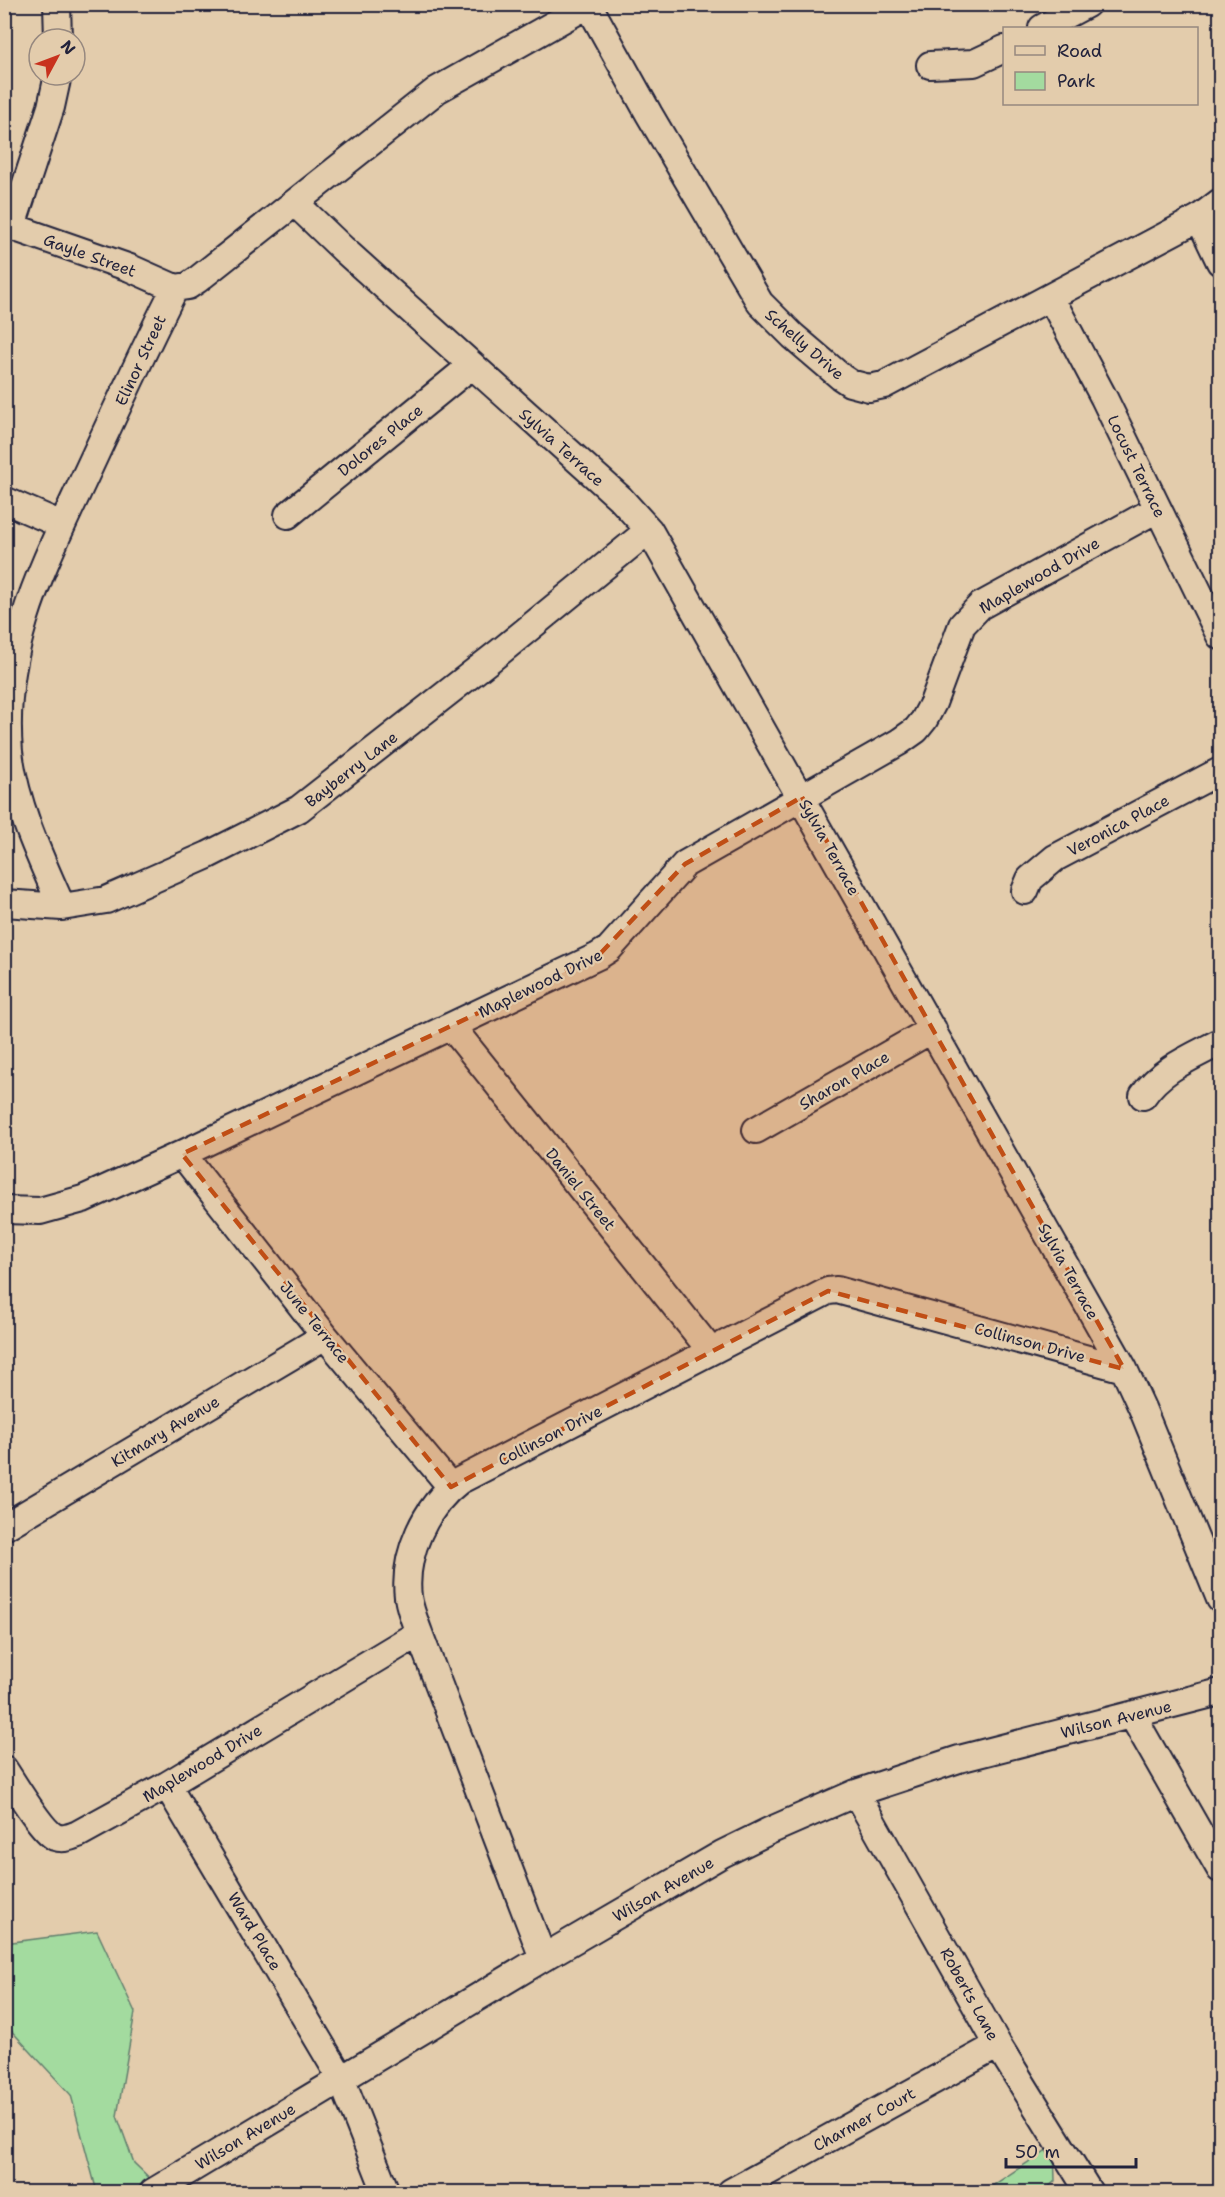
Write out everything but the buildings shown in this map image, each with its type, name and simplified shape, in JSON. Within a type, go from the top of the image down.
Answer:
[{"type":"street","points":[[57,4],[58,27]]},
{"type":"street","points":[[1044,27],[1087,4]]},
{"type":"street","points":[[176,288],[188,286],[197,280],[437,90],[588,5]]},
{"type":"street","name":"Schelly Drive","points":[[588,5],[760,303],[793,336],[850,383],[869,388],[884,385],[1199,218],[1221,202]]},
{"type":"street","points":[[930,65],[974,63],[1003,50]]},
{"type":"street","points":[[8,225],[51,107],[55,87]]},
{"type":"street","name":"Sylvia Terrace","points":[[295,203],[620,498],[650,530],[1124,1369],[1143,1407],[1221,1599]]},
{"type":"street","points":[[1199,218],[1221,262]]},
{"type":"street","name":"Gayle Street","points":[[8,225],[130,268],[176,288]]},
{"type":"street","name":"Elinor Street","points":[[62,907],[19,801],[9,753],[6,713],[16,635],[30,596],[62,525],[176,288]]},
{"type":"street","name":"Locust Terrace","points":[[1051,298],[1104,398],[1157,510],[1221,636]]},
{"type":"street","name":"Dolores Place","points":[[288,515],[472,365]]},
{"type":"street","points":[[4,500],[62,525]]},
{"type":"street","name":"Maplewood Drive","points":[[4,1210],[40,1211],[83,1199],[182,1154],[609,949],[685,864],[899,742],[916,730],[933,703],[962,625],[980,606],[1157,510]]},
{"type":"street","name":"Bayberry Lane","points":[[4,903],[62,907],[106,900],[208,855],[299,809],[501,651],[650,530]]},
{"type":"street","name":"Veronica Place","points":[[1025,891],[1030,879],[1055,858],[1221,771]]},
{"type":"street","name":"Daniel Street","points":[[451,1026],[711,1351]]},
{"type":"street","name":"Sharon Place","points":[[756,1130],[933,1029]]},
{"type":"street","points":[[1143,1096],[1152,1083],[1167,1071],[1221,1042]]},
{"type":"street","name":"June Terrace","points":[[182,1154],[325,1336],[451,1487]]},
{"type":"street","name":"Collinson Drive","points":[[543,1958],[419,1634],[408,1598],[407,1585],[414,1546],[425,1521],[451,1487],[828,1291],[837,1290],[1124,1369]]},
{"type":"street","name":"Kitmary Avenue","points":[[4,1527],[325,1336]]},
{"type":"street","name":"Maplewood Drive","points":[[4,1769],[40,1822],[52,1835],[64,1839],[78,1834],[167,1785],[419,1634]]},
{"type":"street","name":"Wilson Avenue","points":[[153,2193],[341,2078],[722,1854],[856,1793],[958,1759],[1221,1692]]},
{"type":"street","points":[[1131,1715],[1221,1869]]},
{"type":"street","name":"Ward Place","points":[[167,1785],[341,2078],[386,2193]]},
{"type":"street","name":"Roberts Lane","points":[[856,1793],[998,2045],[1089,2193]]},
{"type":"street","name":"Charmer Court","points":[[731,2193],[998,2045]]},
{"type":"highlighted area","points":[[802,797],[1124,1369],[828,1291],[451,1487],[182,1154],[598,956],[685,864]]},
{"type":"green space","points":[[97,1931],[135,2012],[117,2116],[134,2163],[164,2192],[97,2192],[71,2095],[5,2024],[5,1943]]},
{"type":"green space","points":[[1054,2145],[1055,2181],[1043,2192],[983,2192]]}]
